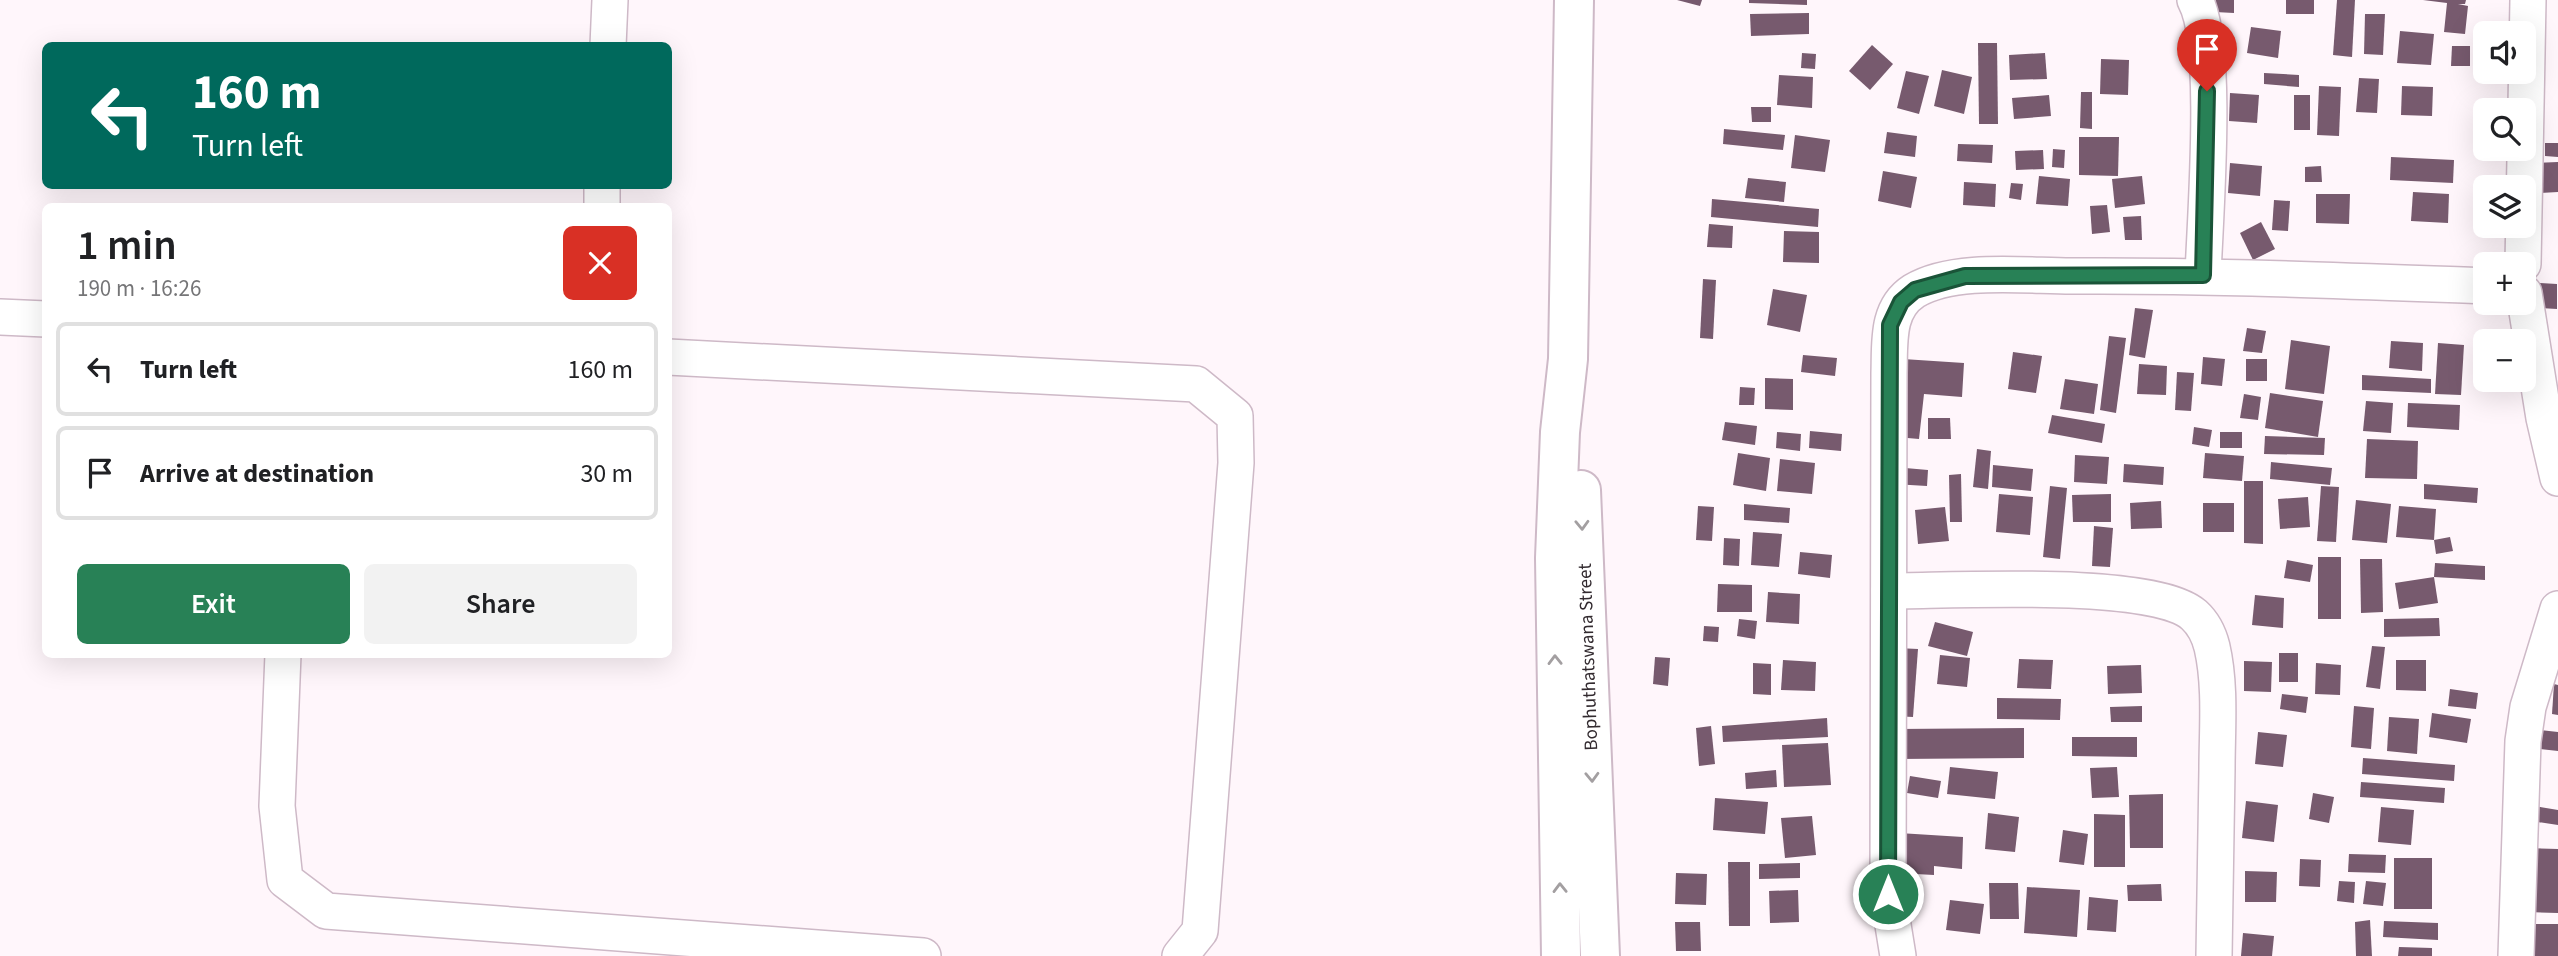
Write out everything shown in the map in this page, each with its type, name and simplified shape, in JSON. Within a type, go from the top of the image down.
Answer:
[{"type":"street","points":[[608,42],[610,0]]},
{"type":"street","name":"Bophuthatswana Street","points":[[1561,956],[1555,558],[1560,432],[1568,359],[1574,0]]},
{"type":"street","points":[[2194,0],[2202,22],[2207,91],[2203,275]]},
{"type":"street","points":[[2523,252],[2528,0]]},
{"type":"street","points":[[1898,956],[1888,894],[1890,325],[1901,302],[1915,290],[1965,276],[2203,275],[2473,286]]},
{"type":"street","points":[[2528,315],[2544,418],[2558,478]]},
{"type":"street","points":[[0,317],[42,319]]},
{"type":"street","points":[[672,357],[1196,384],[1235,415],[1236,463],[1200,931],[1180,956]]},
{"type":"street","name":"Bophuthatswana Street","points":[[1568,359],[1576,415],[1580,484],[1600,956]]},
{"type":"street","points":[[1889,591],[2088,591],[2140,595],[2175,604],[2193,614],[2205,628],[2212,649],[2218,701],[2214,956]]},
{"type":"street","points":[[2516,956],[2523,741],[2528,707],[2558,609]]},
{"type":"street","points":[[284,658],[277,806],[285,880],[326,911],[923,956]]},
{"type":"building","points":[[1677,0],[1702,0],[1700,6]]},
{"type":"building","points":[[1749,0],[1807,0],[1807,5],[1749,3]]},
{"type":"building","points":[[2216,0],[2234,0],[2234,13],[2215,12]]},
{"type":"building","points":[[2286,0],[2314,0],[2314,14],[2286,14]]},
{"type":"building","points":[[2337,0],[2355,0],[2352,57],[2333,55]]},
{"type":"building","points":[[2423,0],[2466,0],[2465,4],[2458,4],[2468,6],[2465,34],[2444,32],[2447,3]]},
{"type":"building","points":[[1809,13],[1809,34],[1751,36],[1750,14]]},
{"type":"building","points":[[2365,14],[2385,14],[2383,55],[2364,54]]},
{"type":"building","points":[[2251,27],[2281,31],[2278,58],[2247,53]]},
{"type":"building","points":[[2400,31],[2434,34],[2431,65],[2397,63]]},
{"type":"building","points":[[1978,43],[1997,43],[1998,124],[1979,124]]},
{"type":"building","points":[[1872,45],[1893,64],[1870,90],[1849,71]]},
{"type":"building","points":[[2452,46],[2470,46],[2470,66],[2451,66]]},
{"type":"building","points":[[1802,53],[1816,54],[1815,69],[1801,68]]},
{"type":"building","points":[[2045,53],[2047,79],[2010,80],[2009,55]]},
{"type":"building","points":[[2101,59],[2129,60],[2128,95],[2100,94]]},
{"type":"building","points":[[1942,70],[1972,77],[1964,114],[1934,106]]},
{"type":"building","points":[[1906,71],[1929,76],[1919,114],[1897,108]]},
{"type":"building","points":[[2264,73],[2299,75],[2299,87],[2264,84]]},
{"type":"building","points":[[1779,75],[1813,77],[1812,108],[1777,105]]},
{"type":"building","points":[[2359,78],[2379,79],[2377,113],[2356,112]]},
{"type":"building","points":[[2319,86],[2341,87],[2339,136],[2317,135]]},
{"type":"building","points":[[2402,86],[2433,87],[2432,116],[2401,115]]},
{"type":"building","points":[[2081,92],[2092,92],[2092,129],[2080,128]]},
{"type":"building","points":[[2230,93],[2259,95],[2257,123],[2229,121]]},
{"type":"building","points":[[2049,95],[2051,116],[2014,119],[2012,98]]},
{"type":"building","points":[[2294,95],[2310,95],[2310,130],[2294,130]]},
{"type":"building","points":[[1751,107],[1771,107],[1771,122],[1752,122]]},
{"type":"building","points":[[1724,129],[1785,135],[1783,150],[1723,144]]},
{"type":"building","points":[[1887,132],[1917,136],[1915,157],[1884,153]]},
{"type":"building","points":[[1795,135],[1830,140],[1825,172],[1791,168]]},
{"type":"building","points":[[2079,137],[2119,137],[2118,176],[2079,175]]},
{"type":"building","points":[[2545,143],[2558,143],[2558,157],[2545,156]]},
{"type":"building","points":[[1958,144],[1993,145],[1992,163],[1957,161]]},
{"type":"building","points":[[2053,149],[2065,150],[2064,168],[2052,167]]},
{"type":"building","points":[[2043,150],[2044,169],[2016,170],[2015,151]]},
{"type":"building","points":[[2391,157],[2454,160],[2453,183],[2390,180]]},
{"type":"building","points":[[2558,162],[2558,192],[2538,193],[2536,163]]},
{"type":"building","points":[[2230,163],[2262,166],[2260,196],[2228,193]]},
{"type":"building","points":[[2321,166],[2322,182],[2305,182],[2305,167]]},
{"type":"building","points":[[1883,171],[1917,177],[1911,208],[1878,201]]},
{"type":"building","points":[[2039,176],[2070,179],[2068,206],[2036,204]]},
{"type":"building","points":[[2142,176],[2145,204],[2115,208],[2112,179]]},
{"type":"building","points":[[1748,178],[1786,182],[1784,202],[1745,198]]},
{"type":"building","points":[[1964,182],[1996,184],[1995,207],[1963,205]]},
{"type":"building","points":[[2011,183],[2023,184],[2021,200],[2009,198]]},
{"type":"building","points":[[2413,192],[2449,194],[2448,223],[2411,221]]},
{"type":"building","points":[[2316,194],[2350,194],[2349,224],[2316,223]]},
{"type":"building","points":[[1712,199],[1819,209],[1818,227],[1711,217]]},
{"type":"building","points":[[2274,200],[2290,201],[2288,231],[2272,230]]},
{"type":"building","points":[[2107,205],[2110,232],[2092,234],[2090,206]]},
{"type":"building","points":[[2141,216],[2142,240],[2125,240],[2123,217]]},
{"type":"building","points":[[2261,222],[2275,249],[2253,260],[2240,233]]},
{"type":"building","points":[[1709,224],[1733,226],[1732,248],[1707,247]]},
{"type":"building","points":[[1784,231],[1819,232],[1819,263],[1783,262]]},
{"type":"building","points":[[1703,279],[1716,280],[1713,339],[1700,338]]},
{"type":"building","points":[[2540,283],[2557,284],[2557,309],[2539,308]]},
{"type":"building","points":[[1773,289],[1807,295],[1800,332],[1767,325]]},
{"type":"building","points":[[2135,308],[2153,310],[2145,358],[2129,355]]},
{"type":"building","points":[[2247,328],[2266,331],[2262,353],[2243,351]]},
{"type":"building","points":[[2109,336],[2126,338],[2116,413],[2100,410]]},
{"type":"building","points":[[2291,340],[2330,346],[2324,394],[2285,389]]},
{"type":"building","points":[[2391,341],[2423,343],[2422,371],[2389,368]]},
{"type":"building","points":[[2438,343],[2464,345],[2461,395],[2435,394]]},
{"type":"building","points":[[2013,352],[2042,356],[2036,393],[2008,389]]},
{"type":"building","points":[[1803,355],[1837,358],[1835,376],[1801,372]]},
{"type":"building","points":[[2203,357],[2225,359],[2222,386],[2201,384]]},
{"type":"building","points":[[1903,359],[1964,363],[1962,397],[1924,394],[1919,439],[1896,437]]},
{"type":"building","points":[[2246,359],[2267,359],[2267,381],[2246,381]]},
{"type":"building","points":[[2139,364],[2167,366],[2166,395],[2137,394]]},
{"type":"building","points":[[2177,372],[2194,373],[2191,411],[2175,410]]},
{"type":"building","points":[[2362,375],[2431,379],[2431,393],[2362,390]]},
{"type":"building","points":[[1765,378],[1793,379],[1793,410],[1765,409]]},
{"type":"building","points":[[2065,379],[2098,384],[2094,414],[2060,409]]},
{"type":"building","points":[[1740,387],[1755,388],[1754,405],[1739,405]]},
{"type":"building","points":[[2270,393],[2323,401],[2318,437],[2265,428]]},
{"type":"building","points":[[2244,394],[2261,397],[2258,420],[2240,418]]},
{"type":"building","points":[[2366,401],[2393,403],[2391,433],[2363,431]]},
{"type":"building","points":[[2408,403],[2460,405],[2459,430],[2407,427]]},
{"type":"building","points":[[2052,415],[2105,424],[2102,443],[2048,433]]},
{"type":"building","points":[[1928,418],[1950,418],[1951,439],[1928,439]]},
{"type":"building","points":[[1725,422],[1757,426],[1755,445],[1722,440]]},
{"type":"building","points":[[2194,427],[2212,430],[2209,447],[2192,444]]},
{"type":"building","points":[[1810,431],[1842,434],[1841,451],[1809,448]]},
{"type":"building","points":[[1777,432],[1801,434],[1800,451],[1776,448]]},
{"type":"building","points":[[2220,432],[2242,432],[2242,448],[2220,448]]},
{"type":"building","points":[[2265,436],[2325,438],[2324,455],[2264,454]]},
{"type":"building","points":[[2367,439],[2418,441],[2417,479],[2365,478]]},
{"type":"building","points":[[1977,449],[1991,451],[1988,489],[1973,487]]},
{"type":"building","points":[[1738,453],[1770,458],[1766,491],[1733,485]]},
{"type":"building","points":[[2205,453],[2244,456],[2242,481],[2203,478]]},
{"type":"building","points":[[2075,455],[2109,457],[2107,484],[2074,482]]},
{"type":"building","points":[[1780,459],[1815,463],[1812,494],[1777,491]]},
{"type":"building","points":[[2271,462],[2332,468],[2330,485],[2270,479]]},
{"type":"building","points":[[2124,464],[2164,467],[2163,485],[2123,482]]},
{"type":"building","points":[[1993,465],[2033,469],[2031,491],[1992,487]]},
{"type":"building","points":[[1894,467],[1928,470],[1927,486],[1893,484]]},
{"type":"building","points":[[1961,474],[1962,522],[1950,522],[1949,475]]},
{"type":"building","points":[[2244,481],[2263,481],[2263,544],[2244,543]]},
{"type":"building","points":[[2424,484],[2478,488],[2477,503],[2424,499]]},
{"type":"building","points":[[2050,486],[2067,488],[2060,559],[2043,557]]},
{"type":"building","points":[[2321,486],[2339,487],[2336,542],[2317,541]]},
{"type":"building","points":[[1999,494],[2033,497],[2030,535],[1996,532]]},
{"type":"building","points":[[2111,494],[2111,522],[2073,522],[2072,495]]},
{"type":"building","points":[[2308,497],[2310,527],[2280,529],[2278,499]]},
{"type":"building","points":[[2356,500],[2391,504],[2387,543],[2352,540]]},
{"type":"building","points":[[2161,501],[2162,528],[2131,529],[2130,503]]},
{"type":"building","points":[[2203,503],[2234,503],[2234,532],[2203,532]]},
{"type":"building","points":[[1744,504],[1790,508],[1789,523],[1744,520]]},
{"type":"building","points":[[1698,506],[1714,507],[1712,541],[1696,540]]},
{"type":"building","points":[[2399,506],[2436,509],[2434,540],[2396,537]]},
{"type":"building","points":[[1945,507],[1949,541],[1918,544],[1915,510]]},
{"type":"building","points":[[2094,526],[2113,528],[2110,567],[2092,566]]},
{"type":"building","points":[[1753,532],[1782,534],[1779,567],[1751,565]]},
{"type":"building","points":[[2450,537],[2453,551],[2436,554],[2434,540]]},
{"type":"building","points":[[1724,538],[1740,539],[1739,566],[1723,565]]},
{"type":"building","points":[[1800,552],[1832,555],[1830,578],[1798,574]]},
{"type":"building","points":[[2318,557],[2341,557],[2341,619],[2318,619]]},
{"type":"building","points":[[2360,559],[2382,559],[2383,612],[2361,613]]},
{"type":"building","points":[[2287,560],[2313,565],[2310,582],[2284,578]]},
{"type":"building","points":[[2435,563],[2485,566],[2485,580],[2434,577]]},
{"type":"building","points":[[2434,577],[2438,603],[2399,609],[2395,583]]},
{"type":"building","points":[[1718,584],[1752,585],[1752,612],[1717,612]]},
{"type":"building","points":[[1768,592],[1800,594],[1799,624],[1766,622]]},
{"type":"building","points":[[2255,595],[2284,598],[2283,628],[2252,625]]},
{"type":"building","points":[[2439,618],[2440,636],[2384,637],[2384,619]]},
{"type":"building","points":[[1739,619],[1757,621],[1755,639],[1737,636]]},
{"type":"building","points":[[1935,622],[1973,632],[1967,656],[1928,646]]},
{"type":"building","points":[[1704,626],[1719,627],[1718,642],[1703,641]]},
{"type":"building","points":[[2372,646],[2385,647],[2380,689],[2366,687]]},
{"type":"building","points":[[1897,648],[1918,649],[1913,717],[1892,716]]},
{"type":"building","points":[[2279,653],[2298,653],[2298,682],[2279,682]]},
{"type":"building","points":[[1940,655],[1970,658],[1967,687],[1937,684]]},
{"type":"building","points":[[1655,657],[1670,658],[1668,686],[1653,684]]},
{"type":"building","points":[[2019,659],[2053,660],[2051,689],[2017,688]]},
{"type":"building","points":[[1783,660],[1816,662],[1815,691],[1781,690]]},
{"type":"building","points":[[2396,660],[2426,660],[2426,691],[2396,690]]},
{"type":"building","points":[[2244,661],[2272,662],[2271,692],[2244,691]]},
{"type":"building","points":[[1753,663],[1771,664],[1771,695],[1753,694]]},
{"type":"building","points":[[2316,663],[2341,665],[2340,695],[2315,694]]},
{"type":"building","points":[[2141,665],[2142,693],[2108,694],[2107,666]]},
{"type":"building","points":[[2554,684],[2558,685],[2558,715],[2552,714]]},
{"type":"building","points":[[2450,689],[2478,693],[2476,709],[2448,706]]},
{"type":"building","points":[[2282,694],[2308,697],[2306,713],[2280,709]]},
{"type":"building","points":[[1997,698],[2061,699],[2060,720],[1997,719]]},
{"type":"building","points":[[2142,706],[2142,722],[2111,722],[2110,707]]},
{"type":"building","points":[[2354,706],[2374,708],[2371,749],[2351,747]]},
{"type":"building","points":[[2432,713],[2471,719],[2467,743],[2429,737]]},
{"type":"building","points":[[2389,717],[2419,719],[2417,754],[2387,751]]},
{"type":"building","points":[[1827,718],[1828,737],[1723,742],[1722,726]]},
{"type":"building","points":[[1711,726],[1715,764],[1699,766],[1696,728]]},
{"type":"building","points":[[2024,728],[2024,758],[1897,759],[1897,729]]},
{"type":"building","points":[[2532,729],[2558,732],[2558,751],[2530,748]]},
{"type":"building","points":[[2258,732],[2287,735],[2283,767],[2255,764]]},
{"type":"building","points":[[2072,737],[2137,737],[2137,757],[2072,756]]},
{"type":"building","points":[[1828,743],[1831,785],[1784,787],[1782,745]]},
{"type":"building","points":[[2363,758],[2455,765],[2454,781],[2362,774]]},
{"type":"building","points":[[1950,767],[1998,772],[1995,799],[1947,794]]},
{"type":"building","points":[[2117,767],[2119,797],[2092,798],[2090,768]]},
{"type":"building","points":[[1776,770],[1777,787],[1746,789],[1745,773]]},
{"type":"building","points":[[1910,776],[1941,781],[1938,798],[1907,793]]},
{"type":"building","points":[[2361,782],[2445,788],[2444,803],[2360,797]]},
{"type":"building","points":[[2313,793],[2334,797],[2329,823],[2309,819]]},
{"type":"building","points":[[2163,794],[2163,848],[2130,848],[2129,795]]},
{"type":"building","points":[[1715,798],[1768,802],[1765,834],[1713,830]]},
{"type":"building","points":[[2246,801],[2278,805],[2274,842],[2242,838]]},
{"type":"building","points":[[2534,806],[2558,810],[2558,825],[2531,821]]},
{"type":"building","points":[[2381,807],[2414,810],[2411,845],[2378,842]]},
{"type":"building","points":[[1988,813],[2019,817],[2015,852],[1985,849]]},
{"type":"building","points":[[2094,814],[2125,815],[2125,867],[2094,867]]},
{"type":"building","points":[[1812,816],[1816,855],[1785,858],[1781,818]]},
{"type":"building","points":[[2063,830],[2088,834],[2084,865],[2059,862]]},
{"type":"building","points":[[1899,833],[1963,837],[1962,869],[1934,866],[1934,875],[1897,873]]},
{"type":"building","points":[[2529,848],[2558,849],[2558,913],[2527,912]]},
{"type":"building","points":[[2349,854],[2386,855],[2385,873],[2348,872]]},
{"type":"building","points":[[2394,858],[2432,858],[2432,909],[2394,909]]},
{"type":"building","points":[[2300,859],[2321,860],[2320,887],[2299,886]]},
{"type":"building","points":[[1728,862],[1750,862],[1750,926],[1729,926]]},
{"type":"building","points":[[1800,863],[1800,878],[1759,879],[1759,864]]},
{"type":"building","points":[[2245,871],[2277,872],[2276,902],[2245,902]]},
{"type":"building","points":[[1676,873],[1707,874],[1706,905],[1675,904]]},
{"type":"building","points":[[2339,881],[2355,882],[2354,903],[2337,901]]},
{"type":"building","points":[[2366,881],[2386,883],[2383,906],[2363,904]]},
{"type":"building","points":[[1989,883],[2018,883],[2019,919],[1990,919]]},
{"type":"building","points":[[2161,884],[2162,901],[2128,901],[2127,885]]},
{"type":"building","points":[[2027,887],[2080,890],[2077,937],[2024,933]]},
{"type":"building","points":[[1798,890],[1799,922],[1770,923],[1769,891]]},
{"type":"building","points":[[2089,897],[2118,900],[2116,932],[2087,930]]},
{"type":"building","points":[[1950,900],[1984,904],[1980,934],[1946,930]]},
{"type":"building","points":[[2370,920],[2372,956],[2356,956],[2355,922]]},
{"type":"building","points":[[2384,921],[2438,923],[2438,940],[2383,937]]},
{"type":"building","points":[[1675,922],[1700,922],[1701,951],[1676,951]]},
{"type":"building","points":[[2532,924],[2558,924],[2558,956],[2533,956]]},
{"type":"building","points":[[2243,933],[2274,936],[2272,956],[2241,956]]},
{"type":"building","points":[[2399,947],[2432,948],[2432,956],[2398,956]]},
{"type":"route","points":[[1888,894],[1890,325],[1901,302],[1915,290],[1965,276],[2203,275],[2207,190],[2207,91]]}]
